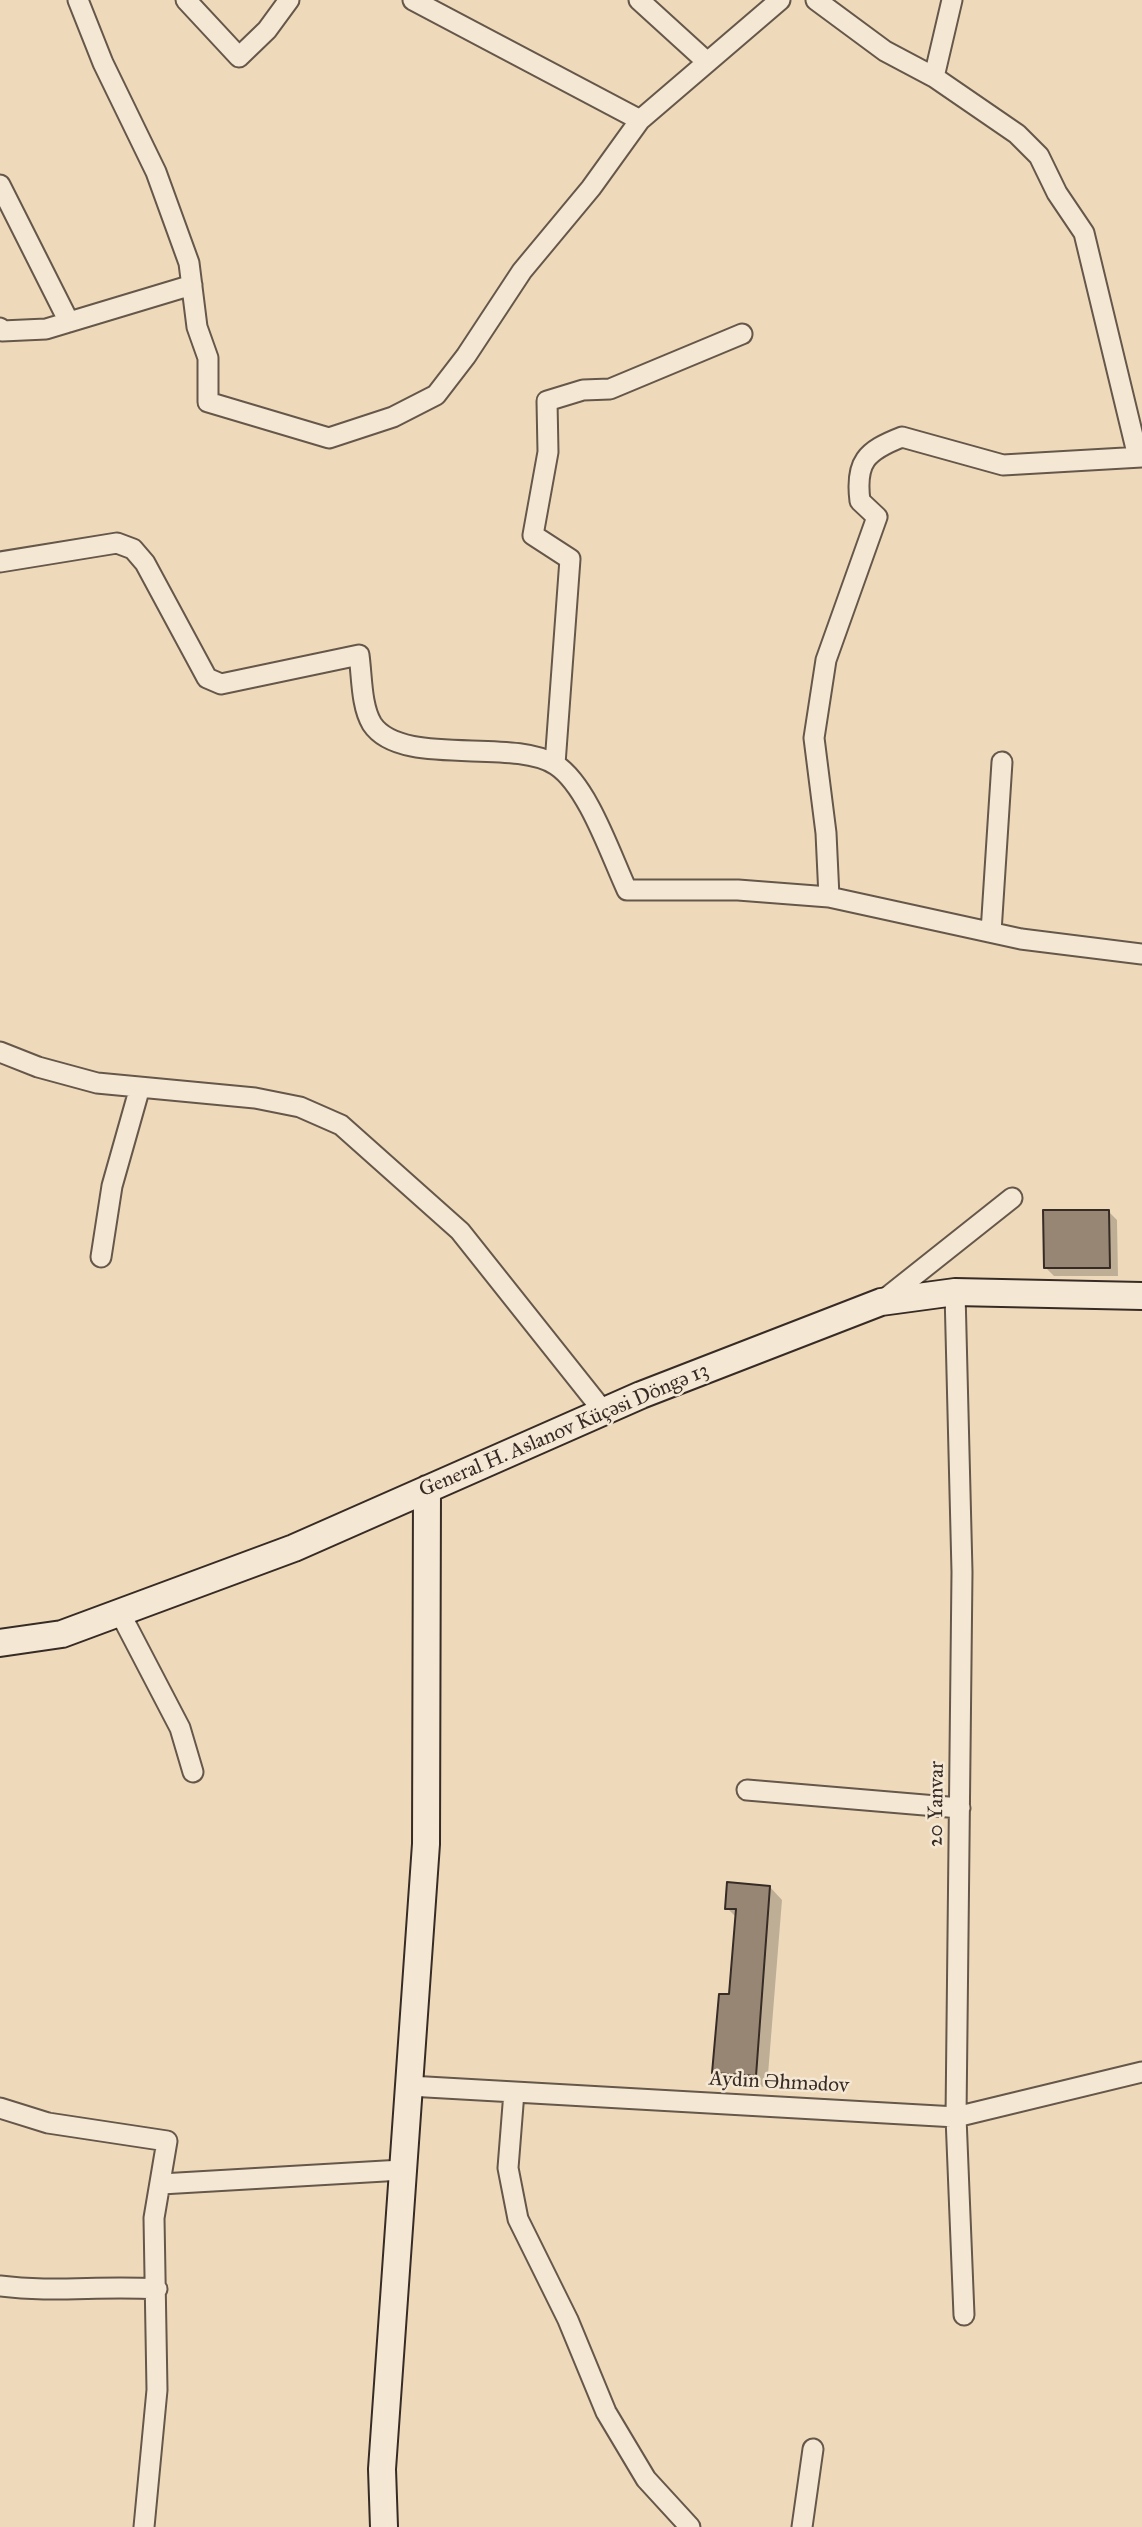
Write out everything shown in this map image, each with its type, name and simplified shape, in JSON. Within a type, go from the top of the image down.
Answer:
[{"type":"main road","name":"General H. Aslanov Küçəsi Döngə 13","points":[[0,1643],[62,1634],[294,1548],[604,1412],[881,1302],[955,1292],[1142,1296]]},
{"type":"main road","points":[[384,2527],[382,2469],[426,1844],[427,1489]]},
{"type":"street","points":[[78,0],[103,63],[156,172],[189,263],[197,327],[208,358],[208,402],[329,438],[393,417],[436,395],[466,356],[522,271],[591,188],[640,120],[780,0]]},
{"type":"street","points":[[186,0],[239,57],[267,30],[289,0]]},
{"type":"street","points":[[413,0],[640,120]]},
{"type":"street","points":[[639,0],[706,61]]},
{"type":"street","points":[[816,0],[885,51],[934,77],[1017,134],[1039,156],[1057,193],[1084,233],[1140,457],[1003,466],[902,437],[869,455],[857,477],[860,501],[877,517],[826,660],[814,738],[827,833],[829,897]]},
{"type":"street","points":[[934,77],[952,0]]},
{"type":"street","points":[[0,185],[69,322]]},
{"type":"street","points":[[0,328],[2,331],[46,329],[192,285]]},
{"type":"street","points":[[555,764],[570,559],[533,535],[548,452],[547,401],[583,390],[610,389],[742,334]]},
{"type":"street","points":[[0,562],[117,543],[133,549],[145,564],[207,678],[221,684],[359,655],[366,706],[372,724],[388,738],[418,748],[524,756],[555,764],[574,782],[627,890],[738,890],[829,897],[1021,939],[1142,954]]},
{"type":"street","points":[[991,932],[1002,762]]},
{"type":"street","points":[[0,1052],[38,1067],[97,1083],[255,1098],[300,1107],[341,1125],[460,1231],[604,1412]]},
{"type":"street","points":[[101,1257],[112,1186],[140,1087]]},
{"type":"street","points":[[881,1302],[1012,1198]]},
{"type":"street","name":"20 Yanvar","points":[[955,1292],[962,1572],[956,2117],[964,2315]]},
{"type":"street","points":[[120,1613],[180,1728],[193,1772]]},
{"type":"street","points":[[747,1790],[960,1808]]},
{"type":"street","name":"Aydın Əhmədov","points":[[409,2086],[956,2117],[1142,2072]]},
{"type":"street","points":[[514,2092],[508,2168],[518,2219],[568,2320],[606,2412],[646,2479],[690,2527]]},
{"type":"street","points":[[0,2108],[48,2123],[167,2141],[154,2218],[157,2390],[144,2527]]},
{"type":"street","points":[[160,2183],[402,2170]]},
{"type":"street","points":[[0,2286],[38,2291],[131,2287],[157,2289]]},
{"type":"street","points":[[802,2527],[813,2449]]},
{"type":"building","points":[[1043,1210],[1109,1210],[1110,1268],[1044,1268]]},
{"type":"building","points":[[727,1882],[770,1886],[756,2076],[712,2073],[719,1994],[729,1994],[736,1909],[725,1909]]}]
